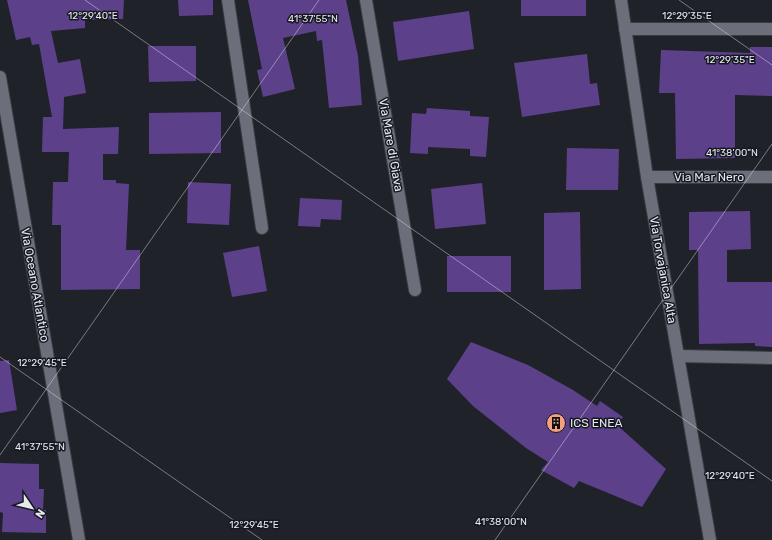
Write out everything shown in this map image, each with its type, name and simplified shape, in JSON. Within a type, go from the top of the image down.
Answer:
[{"type":"street","points":[[228,0],[262,228]]},
{"type":"street","name":"Via Mare di Giava","points":[[366,0],[415,290]]},
{"type":"street","name":"Via Torvajanica Alta","points":[[621,0],[624,29],[647,177],[710,540]]},
{"type":"street","points":[[624,29],[772,29]]},
{"type":"street","name":"Via Oceano Atlantico","points":[[0,77],[79,540]]},
{"type":"street","name":"Via Mar Nero","points":[[647,177],[772,177]]},
{"type":"street","points":[[679,356],[772,358]]},
{"type":"building","points":[[7,0],[124,0],[123,19],[85,20],[85,28],[51,31],[58,63],[80,59],[86,93],[64,97],[63,129],[119,127],[118,154],[103,154],[103,180],[116,180],[116,183],[129,184],[126,250],[140,250],[140,289],[61,290],[61,225],[52,225],[53,182],[68,182],[69,152],[42,152],[43,117],[52,117],[39,44],[32,45],[30,37],[16,40]]},
{"type":"building","points":[[178,0],[213,0],[213,15],[179,16]]},
{"type":"building","points":[[248,0],[346,0],[358,56],[362,105],[329,108],[322,40],[317,41],[316,31],[283,38],[295,89],[263,97],[257,70],[262,69]]},
{"type":"building","points":[[521,0],[586,0],[586,16],[521,16]]},
{"type":"building","points":[[469,11],[474,49],[398,61],[393,22]]},
{"type":"building","points":[[148,46],[196,46],[196,81],[149,82]]},
{"type":"building","points":[[750,47],[772,47],[772,96],[735,95],[735,158],[676,159],[675,93],[659,93],[661,50],[750,53]]},
{"type":"building","points":[[587,54],[590,84],[597,83],[600,105],[522,117],[514,63]]},
{"type":"building","points":[[427,108],[470,111],[470,116],[489,117],[486,157],[470,156],[470,149],[428,147],[428,154],[410,153],[412,113],[426,114]]},
{"type":"building","points":[[221,112],[221,153],[149,154],[149,113]]},
{"type":"building","points":[[567,148],[619,149],[618,190],[566,190]]},
{"type":"building","points":[[188,182],[231,184],[229,225],[187,223]]},
{"type":"building","points":[[482,183],[486,224],[435,229],[431,189]]},
{"type":"building","points":[[300,198],[342,200],[341,220],[321,219],[320,227],[298,226]]},
{"type":"building","points":[[750,211],[751,249],[727,250],[727,282],[772,282],[772,347],[755,346],[755,343],[699,344],[698,250],[689,250],[689,212]]},
{"type":"building","points":[[580,212],[581,289],[544,290],[544,213]]},
{"type":"building","points":[[259,246],[267,291],[232,297],[223,253]]},
{"type":"building","points":[[447,256],[511,256],[511,292],[447,292]]},
{"type":"building","name":"ICS ENEA","points":[[471,342],[528,365],[573,390],[597,406],[600,401],[623,417],[617,425],[666,469],[642,507],[579,481],[574,488],[541,470],[548,462],[526,448],[473,406],[447,379]]},
{"type":"building","points":[[9,360],[17,410],[0,413],[0,361]]},
{"type":"building","points":[[0,463],[39,464],[39,489],[44,489],[43,510],[46,510],[46,533],[2,532],[3,513],[0,512]]},
{"type":"place","name":"ICS ENEA","points":[[556,423]]}]
